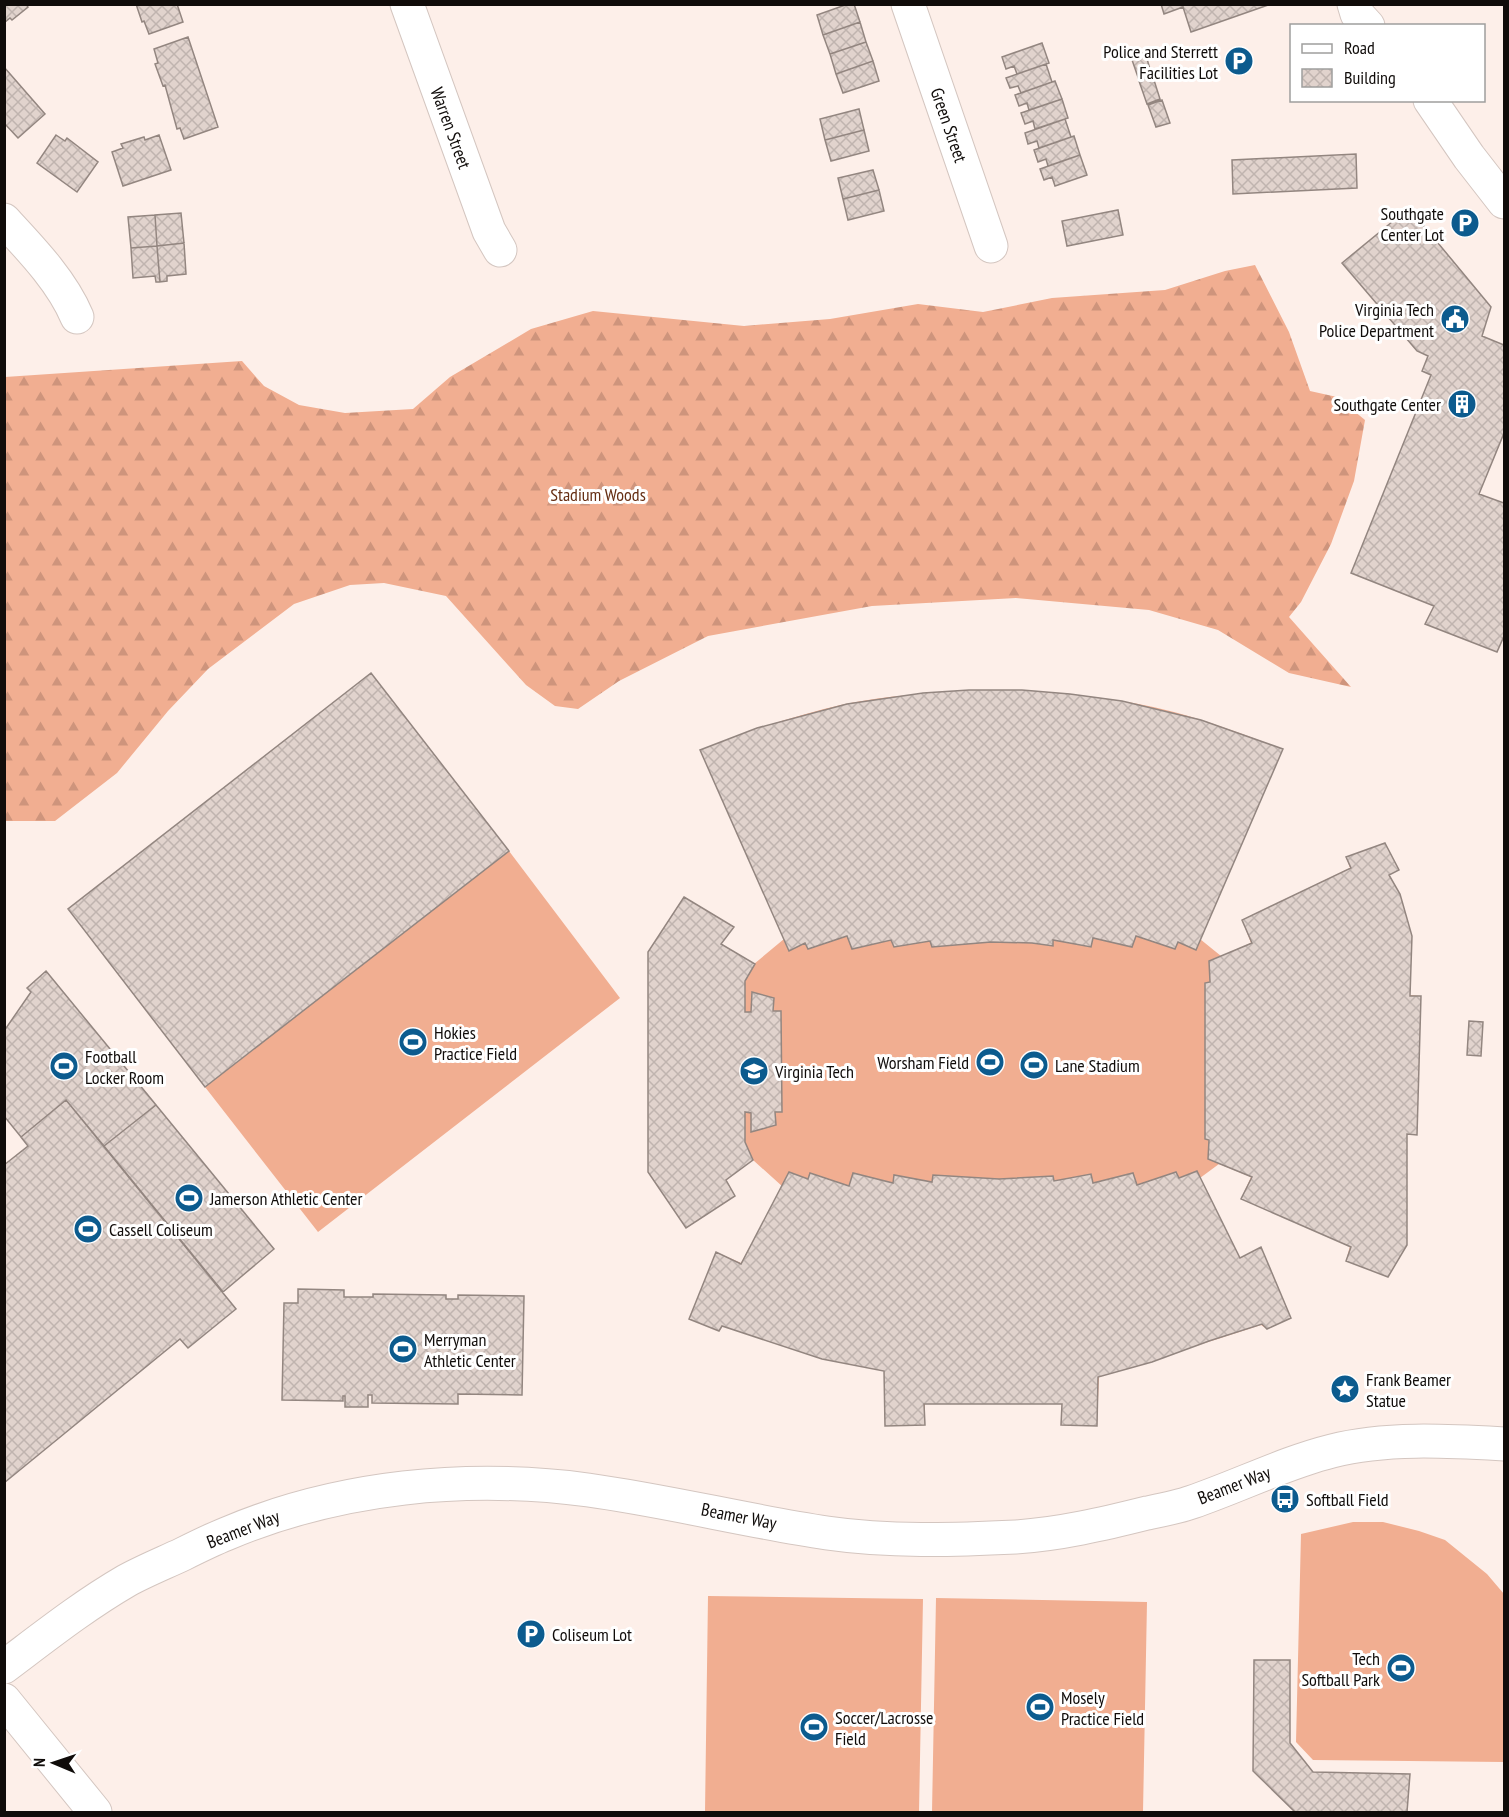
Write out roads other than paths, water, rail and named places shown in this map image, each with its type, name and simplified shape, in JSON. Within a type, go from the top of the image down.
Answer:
[{"type":"main road","name":"Warren Street","points":[[407,4],[485,221],[500,250]]},
{"type":"main road","name":"Green Street","points":[[908,4],[991,246]]},
{"type":"main road","points":[[1354,4],[1357,14],[1366,24]]},
{"type":"main road","points":[[1431,102],[1504,202]]},
{"type":"main road","points":[[4,220],[34,252],[72,305],[77,317]]},
{"type":"main road","name":"Beamer Way","points":[[4,1667],[90,1604],[129,1579],[224,1534],[306,1507],[359,1495],[418,1486],[476,1483],[585,1490],[828,1533],[886,1539],[1017,1536],[1100,1525],[1190,1503],[1266,1472],[1335,1450],[1416,1441],[1504,1444]]},
{"type":"main road","points":[[4,1701],[95,1812]]},
{"type":"place","name":"Police and Sterrett Facilities Lot","points":[[1239,61]]},
{"type":"place","name":"Southgate Center Lot","points":[[1465,223]]},
{"type":"place","name":"Virginia Tech Police Department","points":[[1455,319]]},
{"type":"place","name":"Southgate Center","points":[[1462,404]]},
{"type":"place","name":"Hokies Practice Field","points":[[413,1042]]},
{"type":"place","name":"Worsham Field","points":[[990,1062]]},
{"type":"place","name":"Lane Stadium","points":[[1034,1065]]},
{"type":"place","name":"Football Locker Room","points":[[64,1066]]},
{"type":"place","name":"Virginia Tech","points":[[754,1071]]},
{"type":"place","name":"Jamerson Athletic Center","points":[[189,1198]]},
{"type":"place","name":"Cassell Coliseum","points":[[88,1229]]},
{"type":"place","name":"Merryman Athletic Center","points":[[403,1349]]},
{"type":"place","name":"Frank Beamer Statue","points":[[1345,1389]]},
{"type":"place","name":"Softball Field","points":[[1285,1499]]},
{"type":"place","name":"Coliseum Lot","points":[[531,1634]]},
{"type":"place","name":"Tech Softball Park","points":[[1401,1668]]},
{"type":"place","name":"Mosely Practice Field","points":[[1040,1707]]},
{"type":"place","name":"Soccer/Lacrosse Field","points":[[814,1727]]},
{"type":"park label","name":"Stadium Woods","points":[[598,494]]}]
